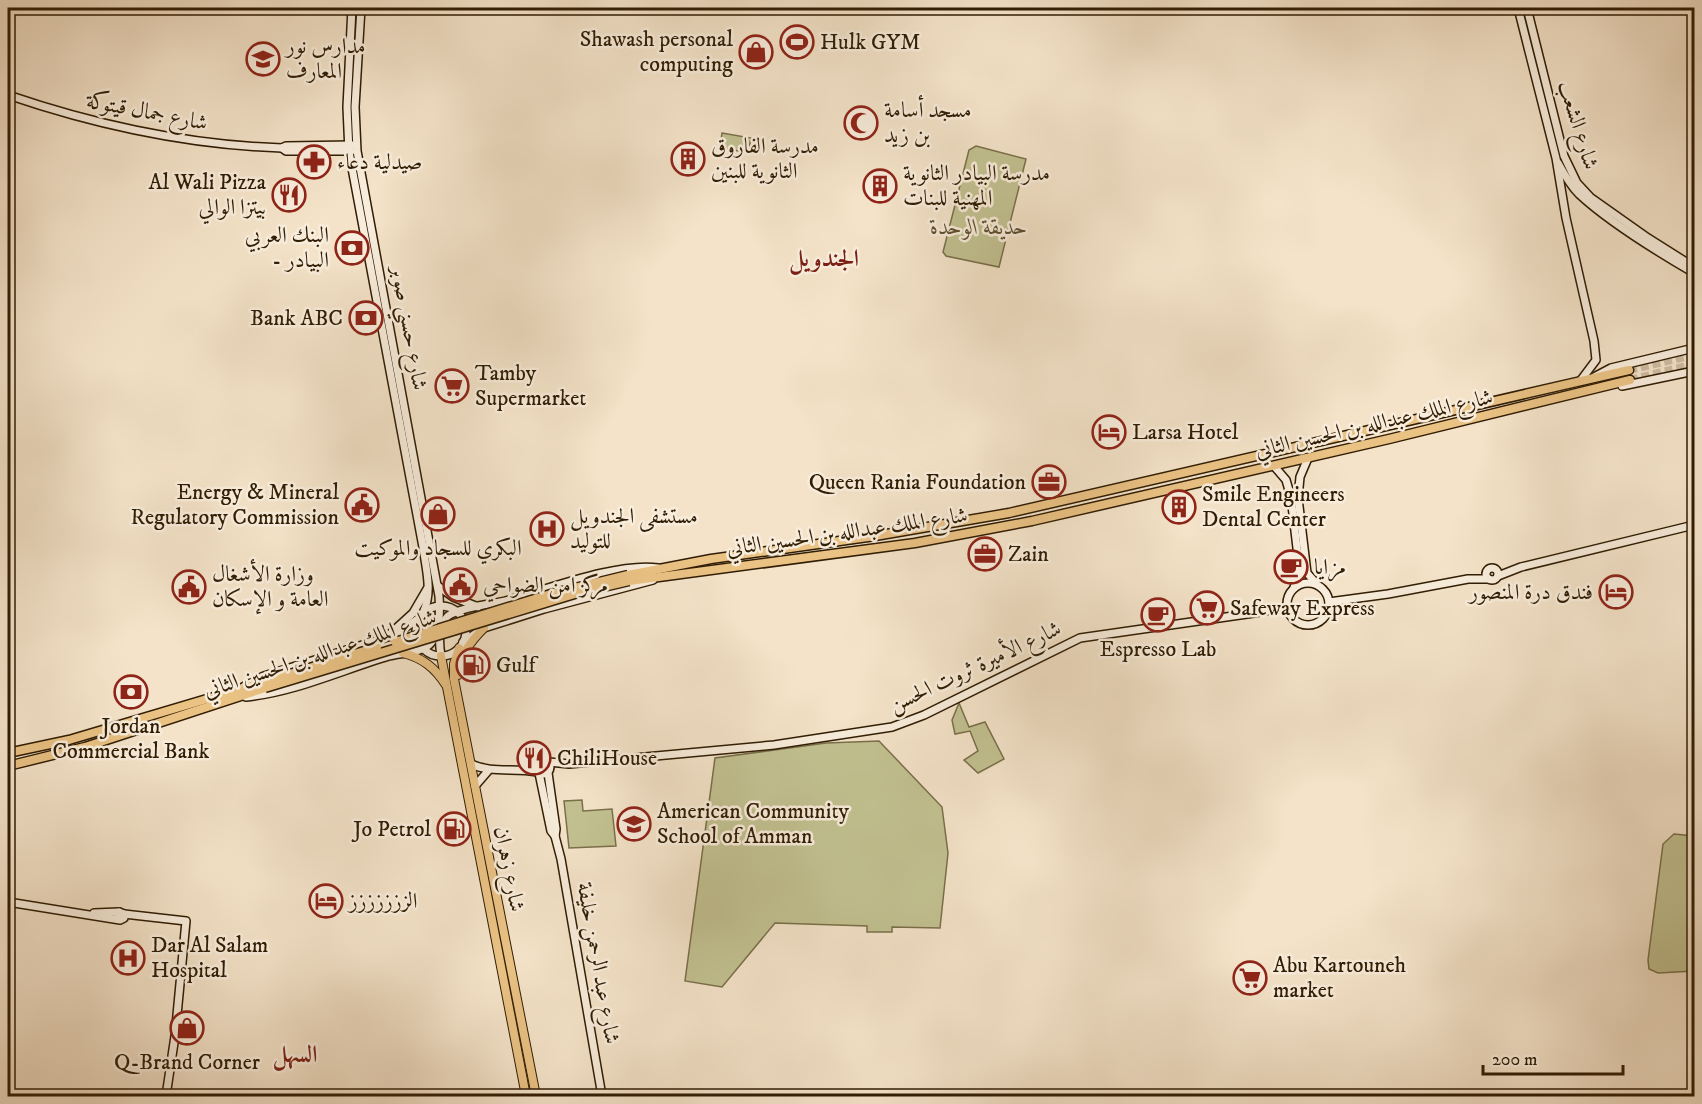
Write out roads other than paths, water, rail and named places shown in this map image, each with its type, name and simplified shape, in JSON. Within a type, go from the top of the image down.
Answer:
[{"type":"highway","name":"شارع الملك عبدالله بن الحسين الثاني","points":[[8,766],[85,747],[265,685],[628,578],[776,549],[923,529],[1009,513],[1593,378],[1630,375],[1596,388],[1308,458],[1032,521],[925,542],[660,572]]},
{"type":"highway","name":"شارع الملك عبدالله بن الحسين الثاني","points":[[8,753],[69,740],[240,693]]},
{"type":"main road","points":[[459,710],[460,663],[472,641],[484,628]]},
{"type":"main road","name":"شارع زهران","points":[[461,645],[453,672],[459,710],[536,1096]]},
{"type":"main road","points":[[401,654],[418,657],[428,664],[436,671],[448,689]]},
{"type":"main road","name":"شارع زهران","points":[[441,656],[526,1096]]},
{"type":"street","name":"شارع حسني صوبر","points":[[352,8],[347,99],[352,148],[440,605],[434,637],[430,645],[423,649]]},
{"type":"street","name":"شارع حسني صوبر","points":[[361,8],[350,161],[395,374],[429,587],[428,602],[421,616]]},
{"type":"street","name":"شارع الشعب","points":[[1518,8],[1556,158],[1560,187],[1596,349],[1597,357],[1594,365],[1581,381]]},
{"type":"street","name":"شارع الشعب","points":[[1527,8],[1564,156],[1577,183],[1590,197],[1648,238],[1695,267]]},
{"type":"street","points":[[1534,73],[1539,76],[1543,71]]},
{"type":"street","name":"شارع جمال قيتوكة","points":[[8,95],[59,112],[139,131],[224,145],[352,148]]},
{"type":"street","name":"شارع جمال قيتوكة","points":[[282,148],[286,151],[335,152],[352,148]]},
{"type":"street","points":[[335,152],[350,161]]},
{"type":"street","name":"شارع الشعب","points":[[1556,158],[1571,185],[1587,201],[1659,252],[1695,273]]},
{"type":"street","points":[[1593,378],[1611,368],[1695,348]]},
{"type":"street","points":[[1596,388],[1607,388],[1695,371]]},
{"type":"street","points":[[1274,466],[1286,480],[1291,497],[1299,565],[1294,589],[1287,600],[1288,612],[1295,622],[1312,625],[1325,617],[1329,602],[1326,592],[1309,576],[1306,568],[1298,498],[1300,477],[1308,458]]},
{"type":"street","points":[[1329,602],[1388,594],[1488,575],[1494,580],[1497,572],[1695,525]]},
{"type":"street","points":[[421,616],[416,634],[423,649],[441,656],[449,654],[484,628],[544,609],[649,582],[660,572],[649,567],[625,569],[457,611],[442,625],[441,656]]},
{"type":"street","points":[[1294,589],[1305,583],[1317,585]]},
{"type":"street","points":[[437,585],[453,597],[480,607]]},
{"type":"street","points":[[385,638],[413,613],[429,587]]},
{"type":"street","points":[[423,649],[272,693],[240,693],[245,684],[264,676],[394,635],[432,607],[440,605],[457,611],[465,623],[466,631],[461,645]]},
{"type":"street","name":"شارع الأميرة ثروت الحسن","points":[[549,769],[569,764],[718,751],[841,736],[885,728],[924,715],[1080,638],[1254,613],[1287,606]]},
{"type":"street","points":[[480,607],[475,620],[477,626],[484,628]]},
{"type":"street","points":[[394,635],[403,643],[401,654]]},
{"type":"street","points":[[471,764],[488,771],[520,769],[538,772],[549,769],[543,760],[520,769]]},
{"type":"street","name":"شارع عبد الرحمن خليفة","points":[[539,761],[536,766],[555,836],[570,908],[602,1096]]},
{"type":"street","name":"شارع عبد الرحمن خليفة","points":[[549,769],[555,836]]},
{"type":"street","points":[[475,786],[488,771]]},
{"type":"street","points":[[8,902],[73,914],[121,916],[183,923],[166,1096]]},
{"type":"tunnel","points":[[1629,370],[1694,355]]},
{"type":"tunnel","points":[[1630,380],[1694,364]]},
{"type":"place","name":"Hulk GYM","points":[[797,42]]},
{"type":"place","name":"Shawash personal computing","points":[[756,52]]},
{"type":"place","name":"مدارس نور المعارف","points":[[263,59]]},
{"type":"place","name":"مسجد أسامة بن زيد","points":[[861,123]]},
{"type":"place","name":"مدرسة الفاروق الثانوية للبنين","points":[[688,159]]},
{"type":"place","name":"صيدلية دعاء","points":[[314,162]]},
{"type":"place","name":"مدرسة البيادر الثانوية المهنية للبنات","points":[[880,186]]},
{"type":"place","name":"Al Wali Pizza بيتزا الوالي","points":[[289,195]]},
{"type":"place","name":"البنك العربي - البيادر","points":[[352,248]]},
{"type":"place","name":"Bank ABC","points":[[366,318]]},
{"type":"place","name":"Tamby Supermarket","points":[[452,386]]},
{"type":"place","name":"Larsa Hotel","points":[[1109,432]]},
{"type":"place","name":"Queen Rania Foundation","points":[[1049,482]]},
{"type":"place","name":"Energy & Mineral Regulatory Commission","points":[[362,505]]},
{"type":"place","name":"Smile Engineers Dental Center","points":[[1179,507]]},
{"type":"place","name":"البكري للسجاد والموكيت","points":[[438,514]]},
{"type":"place","name":"مستشفى الجندويل للتوليد","points":[[547,529]]},
{"type":"place","name":"Zain","points":[[985,554]]},
{"type":"place","name":"مزايا","points":[[1291,567]]},
{"type":"place","name":"مركز امن الضواحي","points":[[460,585]]},
{"type":"place","name":"وزارة الأشغال العامة و الإسكان","points":[[189,587]]},
{"type":"place","name":"فندق درة المنصور","points":[[1616,592]]},
{"type":"place","name":"Safeway Express","points":[[1207,608]]},
{"type":"place","name":"Espresso Lab","points":[[1158,615]]},
{"type":"place","name":"Gulf","points":[[473,665]]},
{"type":"place","name":"Jordan Commercial Bank","points":[[131,692]]},
{"type":"place","name":"ChiliHouse","points":[[534,758]]},
{"type":"place","name":"American Community School of Amman","points":[[634,824]]},
{"type":"place","name":"Jo Petrol","points":[[454,829]]},
{"type":"place","name":"الززززززز","points":[[326,901]]},
{"type":"place","name":"Dar Al Salam Hospital","points":[[128,958]]},
{"type":"place","name":"Abu Kartouneh market","points":[[1250,978]]},
{"type":"place","name":"Q-Brand Corner","points":[[187,1028]]},
{"type":"district","name":"الجندويل","points":[[824,259]]},
{"type":"district","name":"السهل","points":[[295,1055]]},
{"type":"park label","name":"حديقة الوحدة","points":[[979,227]]}]
